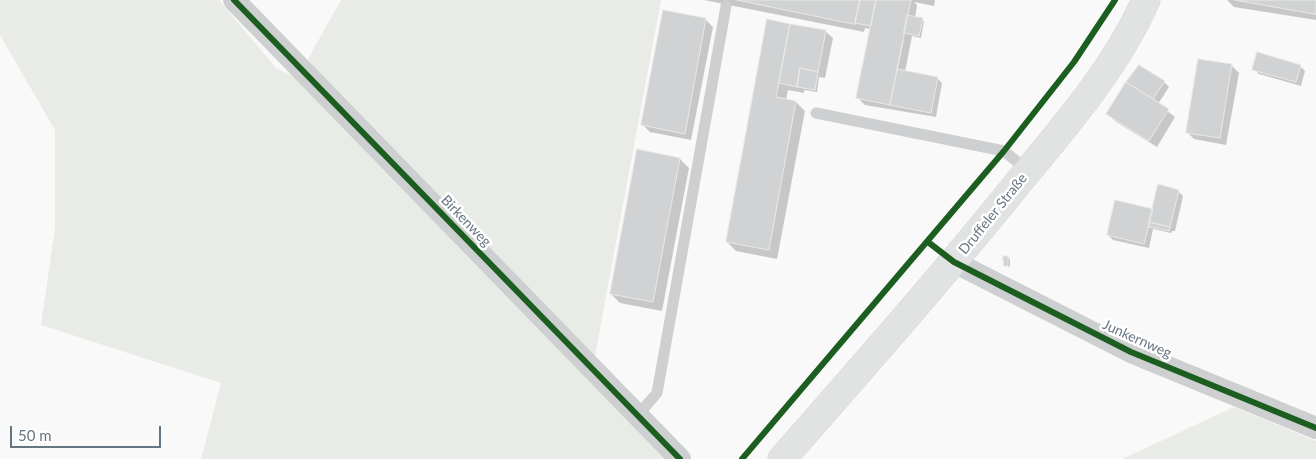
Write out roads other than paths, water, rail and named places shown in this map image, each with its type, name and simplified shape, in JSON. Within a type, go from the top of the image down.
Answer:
[{"type":"street","name":"Birkenweg","points":[[234,0],[680,459]]},
{"type":"street","name":"Druffeler Straße","points":[[782,459],[954,262],[1028,171],[1087,96],[1120,48],[1146,0]]},
{"type":"street","name":"Junkernweg","points":[[954,262],[1131,352],[1316,428]]},
{"type":"lane","points":[[637,416],[657,394],[726,6]]},
{"type":"lane","points":[[816,114],[1004,151],[1028,171]]}]
